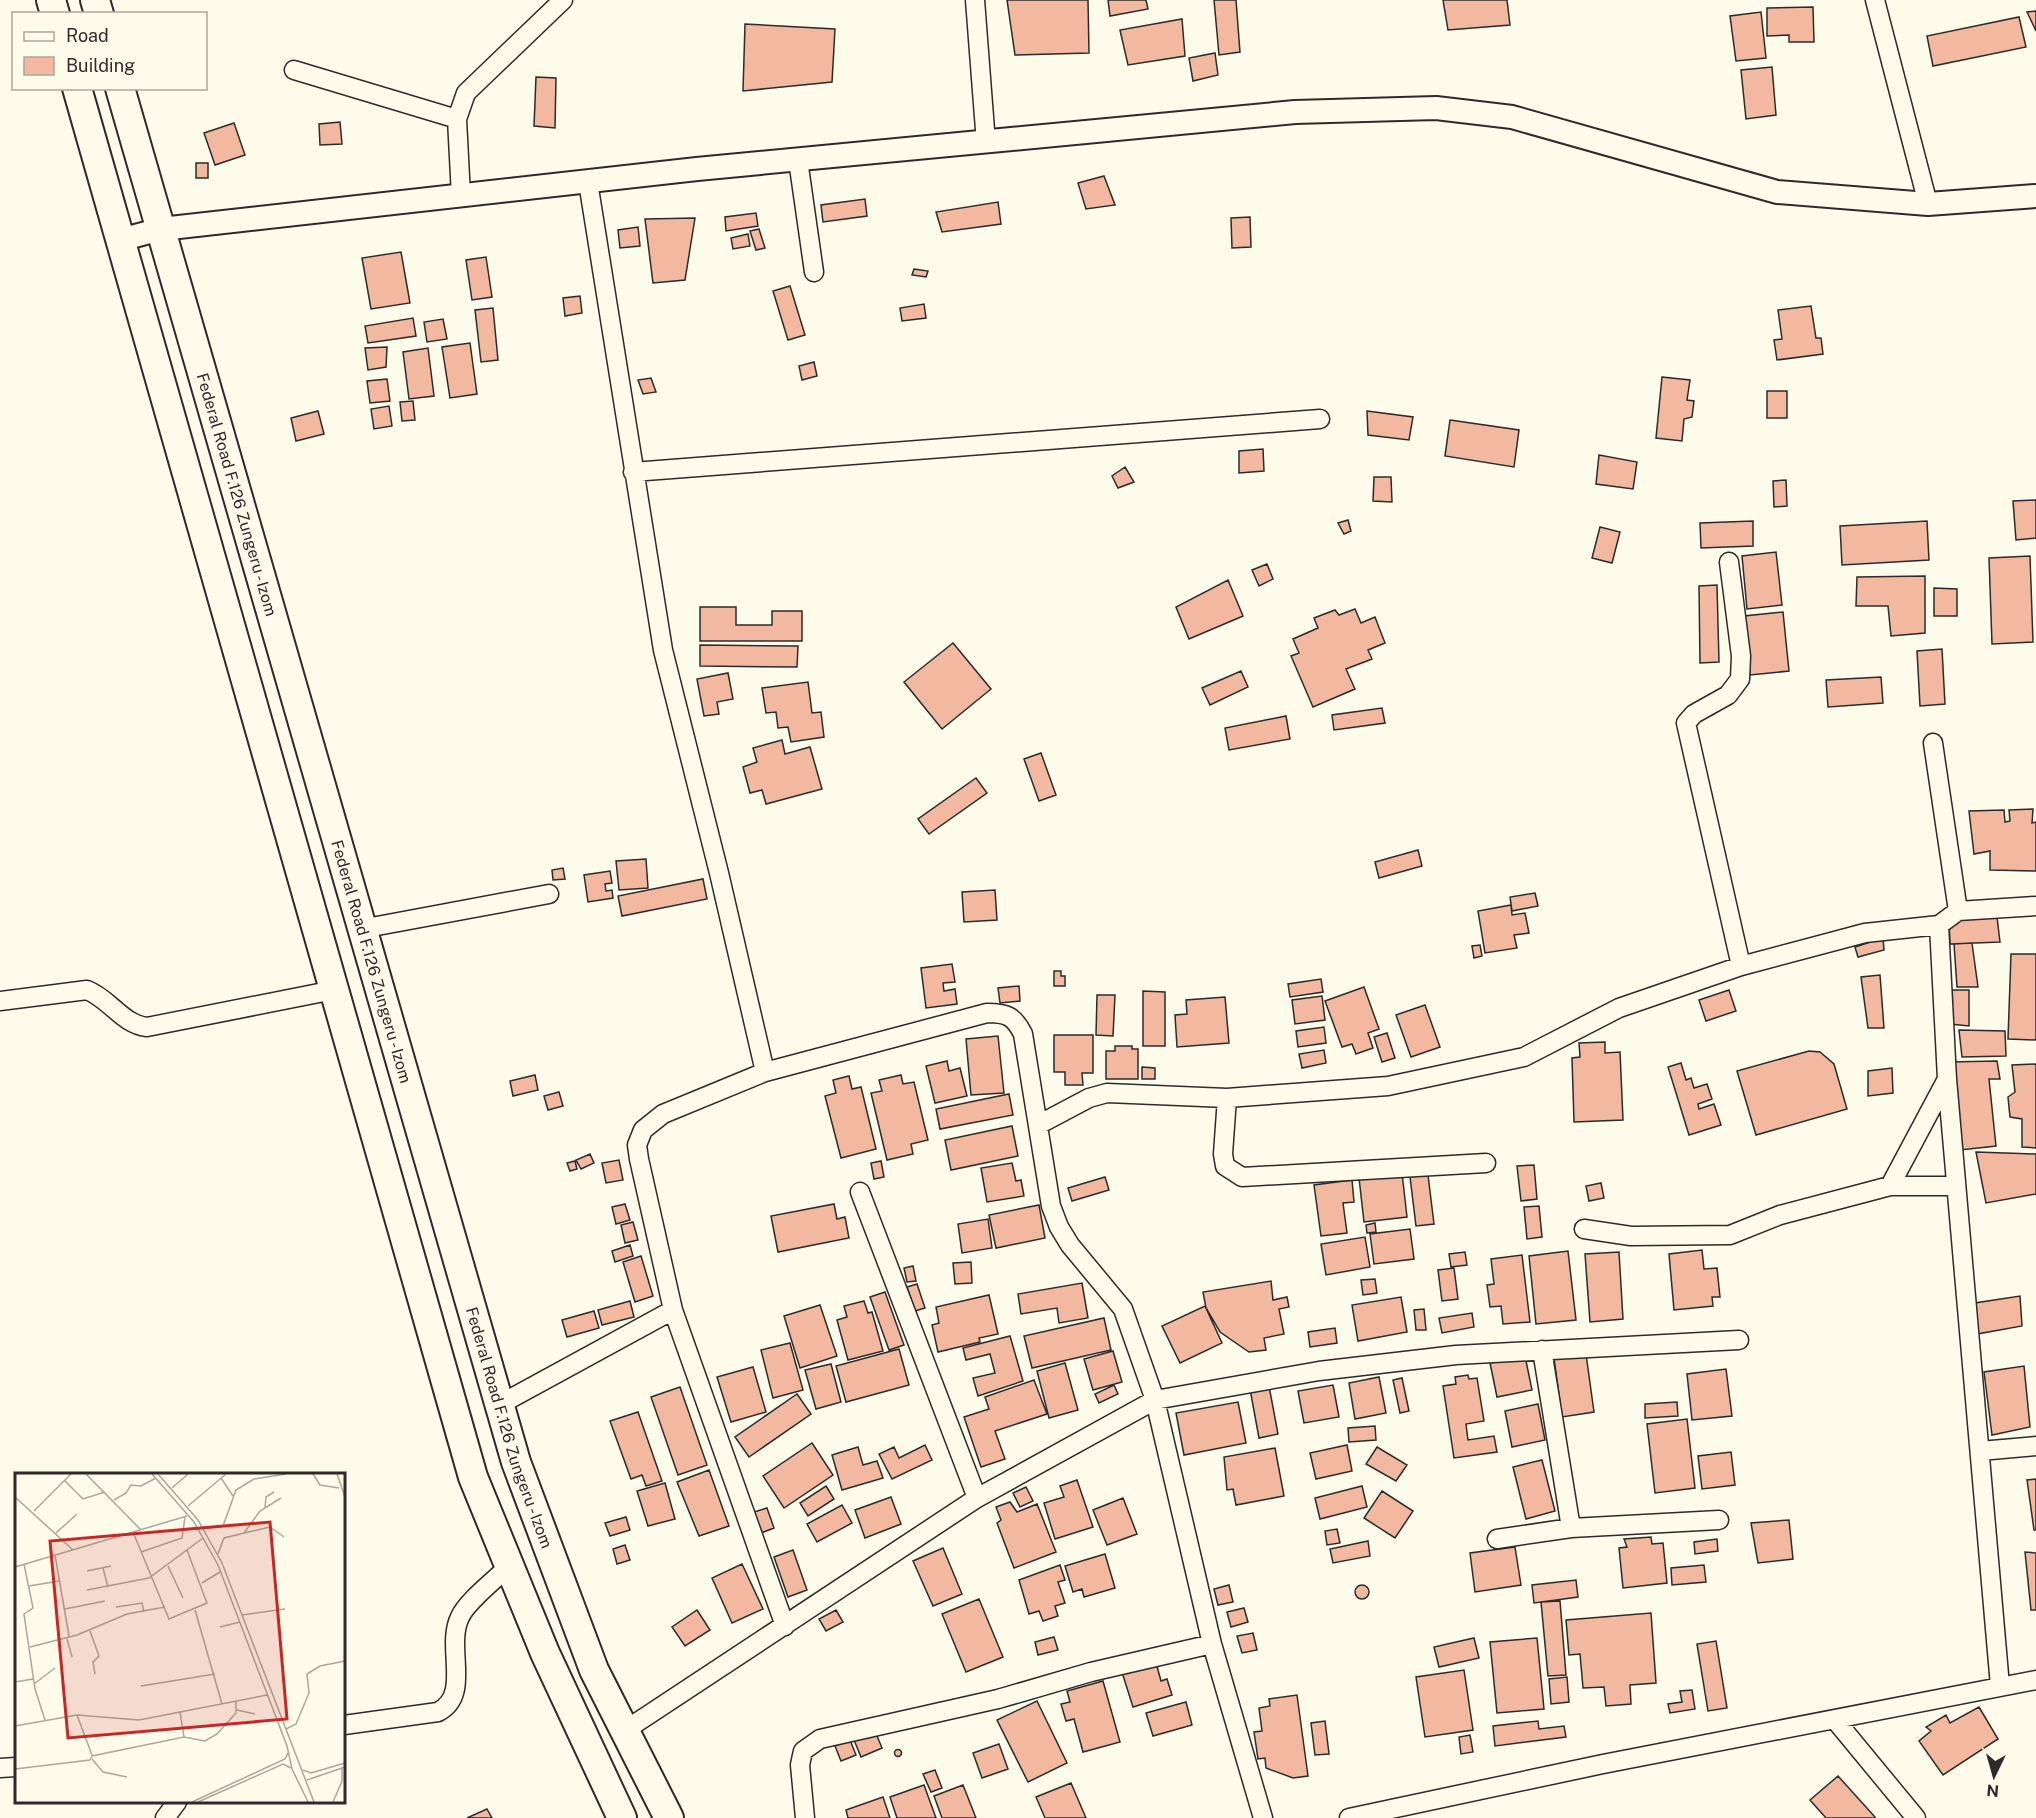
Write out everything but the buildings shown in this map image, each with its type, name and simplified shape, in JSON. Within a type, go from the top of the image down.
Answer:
[{"type":"main road","points":[[78,90],[473,1477],[545,1653],[622,1818]]},
{"type":"main road","name":"Federal Road F.126 Zungeru - Izom","points":[[121,90],[516,1462],[594,1670],[669,1818]]},
{"type":"main road","points":[[396,1207],[439,1194]]},
{"type":"street","points":[[461,196],[457,119],[466,93],[563,0]]},
{"type":"street","points":[[975,0],[986,143]]},
{"type":"street","points":[[1875,0],[1928,204]]},
{"type":"street","points":[[294,70],[457,119]]},
{"type":"street","points":[[120,240],[161,229],[588,182],[1294,112],[1367,109],[1473,111],[1512,117],[1776,192],[1928,204],[2036,196]]},
{"type":"street","points":[[798,160],[814,272]]},
{"type":"street","points":[[588,182],[663,650],[719,873],[765,1072]]},
{"type":"street","points":[[633,472],[1320,419]]},
{"type":"street","points":[[1729,562],[1741,656],[1740,679],[1728,695],[1694,714],[1686,723],[1741,966]]},
{"type":"street","points":[[1933,743],[1958,911]]},
{"type":"street","points":[[361,929],[549,894]]},
{"type":"street","points":[[1038,1125],[1089,1098],[1107,1094],[1227,1098],[1388,1086],[1524,1057],[1618,1008],[1741,966],[1865,933],[1939,925],[1958,911],[2036,906]]},
{"type":"street","points":[[1939,925],[1947,1079],[2000,1686]]},
{"type":"street","points":[[0,1001],[87,990],[96,993],[135,1026],[147,1027],[334,990]]},
{"type":"street","points":[[785,1626],[673,1310],[639,1159],[638,1145],[643,1130],[663,1114],[765,1072],[987,1013],[1004,1013],[1016,1019],[1023,1034],[1051,1206],[1059,1227],[1070,1245],[1123,1309],[1155,1400],[1212,1644],[1263,1818]]},
{"type":"street","points":[[1890,1186],[1947,1079]]},
{"type":"street","points":[[1227,1098],[1224,1166],[1242,1177],[1486,1163]]},
{"type":"street","points":[[1584,1229],[1630,1236],[1730,1235],[1780,1215],[1890,1186],[1956,1186]]},
{"type":"street","points":[[860,1192],[977,1498]]},
{"type":"street","points":[[499,1405],[673,1310]]},
{"type":"street","points":[[624,1731],[977,1498],[1155,1400],[1319,1371],[1456,1355],[1739,1340]]},
{"type":"street","points":[[1542,1350],[1571,1528]]},
{"type":"street","points":[[1980,1451],[2036,1446]]},
{"type":"street","points":[[1497,1539],[1571,1528],[1719,1520]]},
{"type":"street","points":[[345,1725],[438,1712],[449,1706],[456,1693],[454,1634],[460,1615],[509,1566]]},
{"type":"street","points":[[805,1818],[800,1765],[803,1751],[820,1739],[998,1699],[1091,1672],[1212,1644]]},
{"type":"street","points":[[1348,1818],[1603,1764],[1836,1721],[2036,1680]]},
{"type":"street","points":[[1836,1721],[1916,1818]]},
{"type":"street","points":[[0,1768],[15,1767]]},
{"type":"street","points":[[165,1818],[176,1803]]}]
